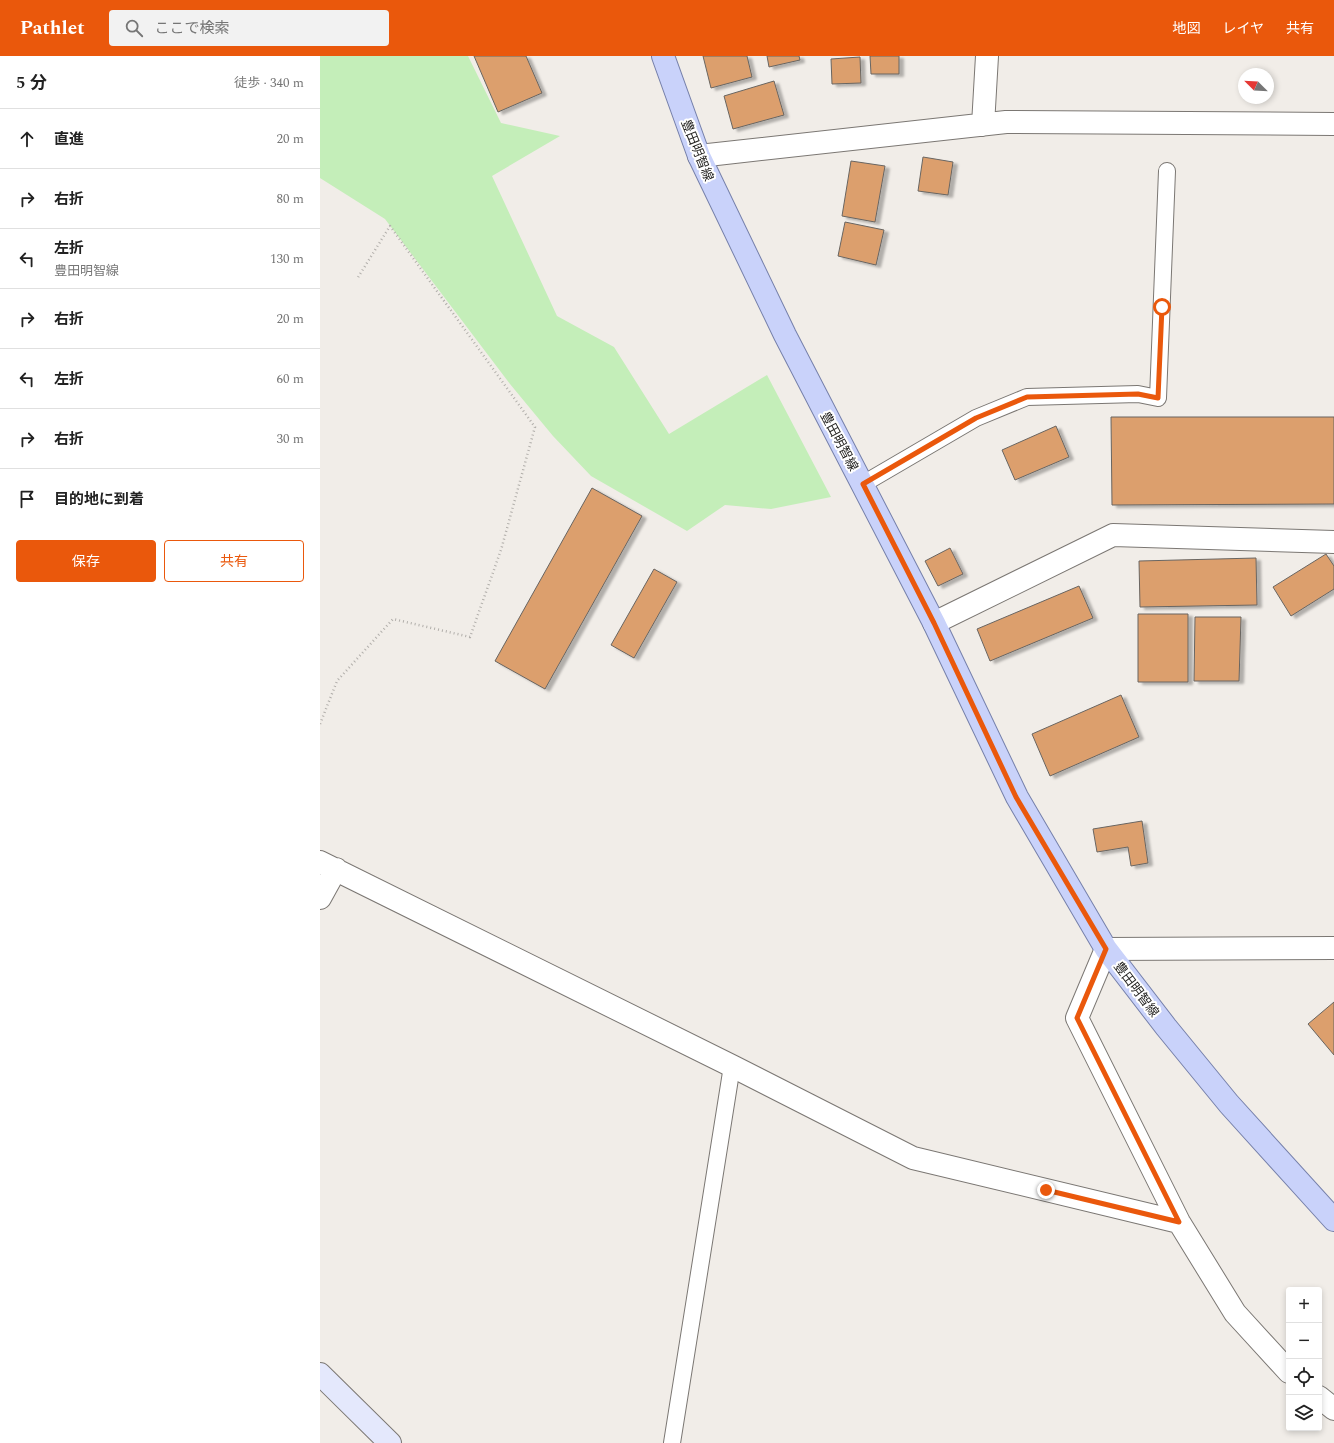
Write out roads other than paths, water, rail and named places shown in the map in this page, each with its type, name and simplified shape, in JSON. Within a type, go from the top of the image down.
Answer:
[{"type":"main road","name":"豊田明智線","points":[[663,56],[699,156],[785,335],[934,623],[1016,797],[1106,949],[1166,1027],[1229,1104],[1334,1220]]},
{"type":"main road","points":[[320,1374],[390,1443]]},
{"type":"street","points":[[983,125],[987,56]]},
{"type":"street","points":[[699,156],[1006,122],[1334,124]]},
{"type":"street","points":[[934,623],[1113,535],[1334,542]]},
{"type":"street","points":[[320,898],[328,866],[732,1066],[913,1158],[1179,1222]]},
{"type":"street","points":[[1286,1369],[1235,1313],[1179,1222],[1077,1018],[1106,949],[1334,948]]},
{"type":"street","points":[[1322,1400],[1334,1410]]},
{"type":"lane","points":[[863,484],[976,418],[1027,397],[1138,394],[1158,398],[1167,171]]},
{"type":"lane","points":[[672,1443],[732,1066]]}]
